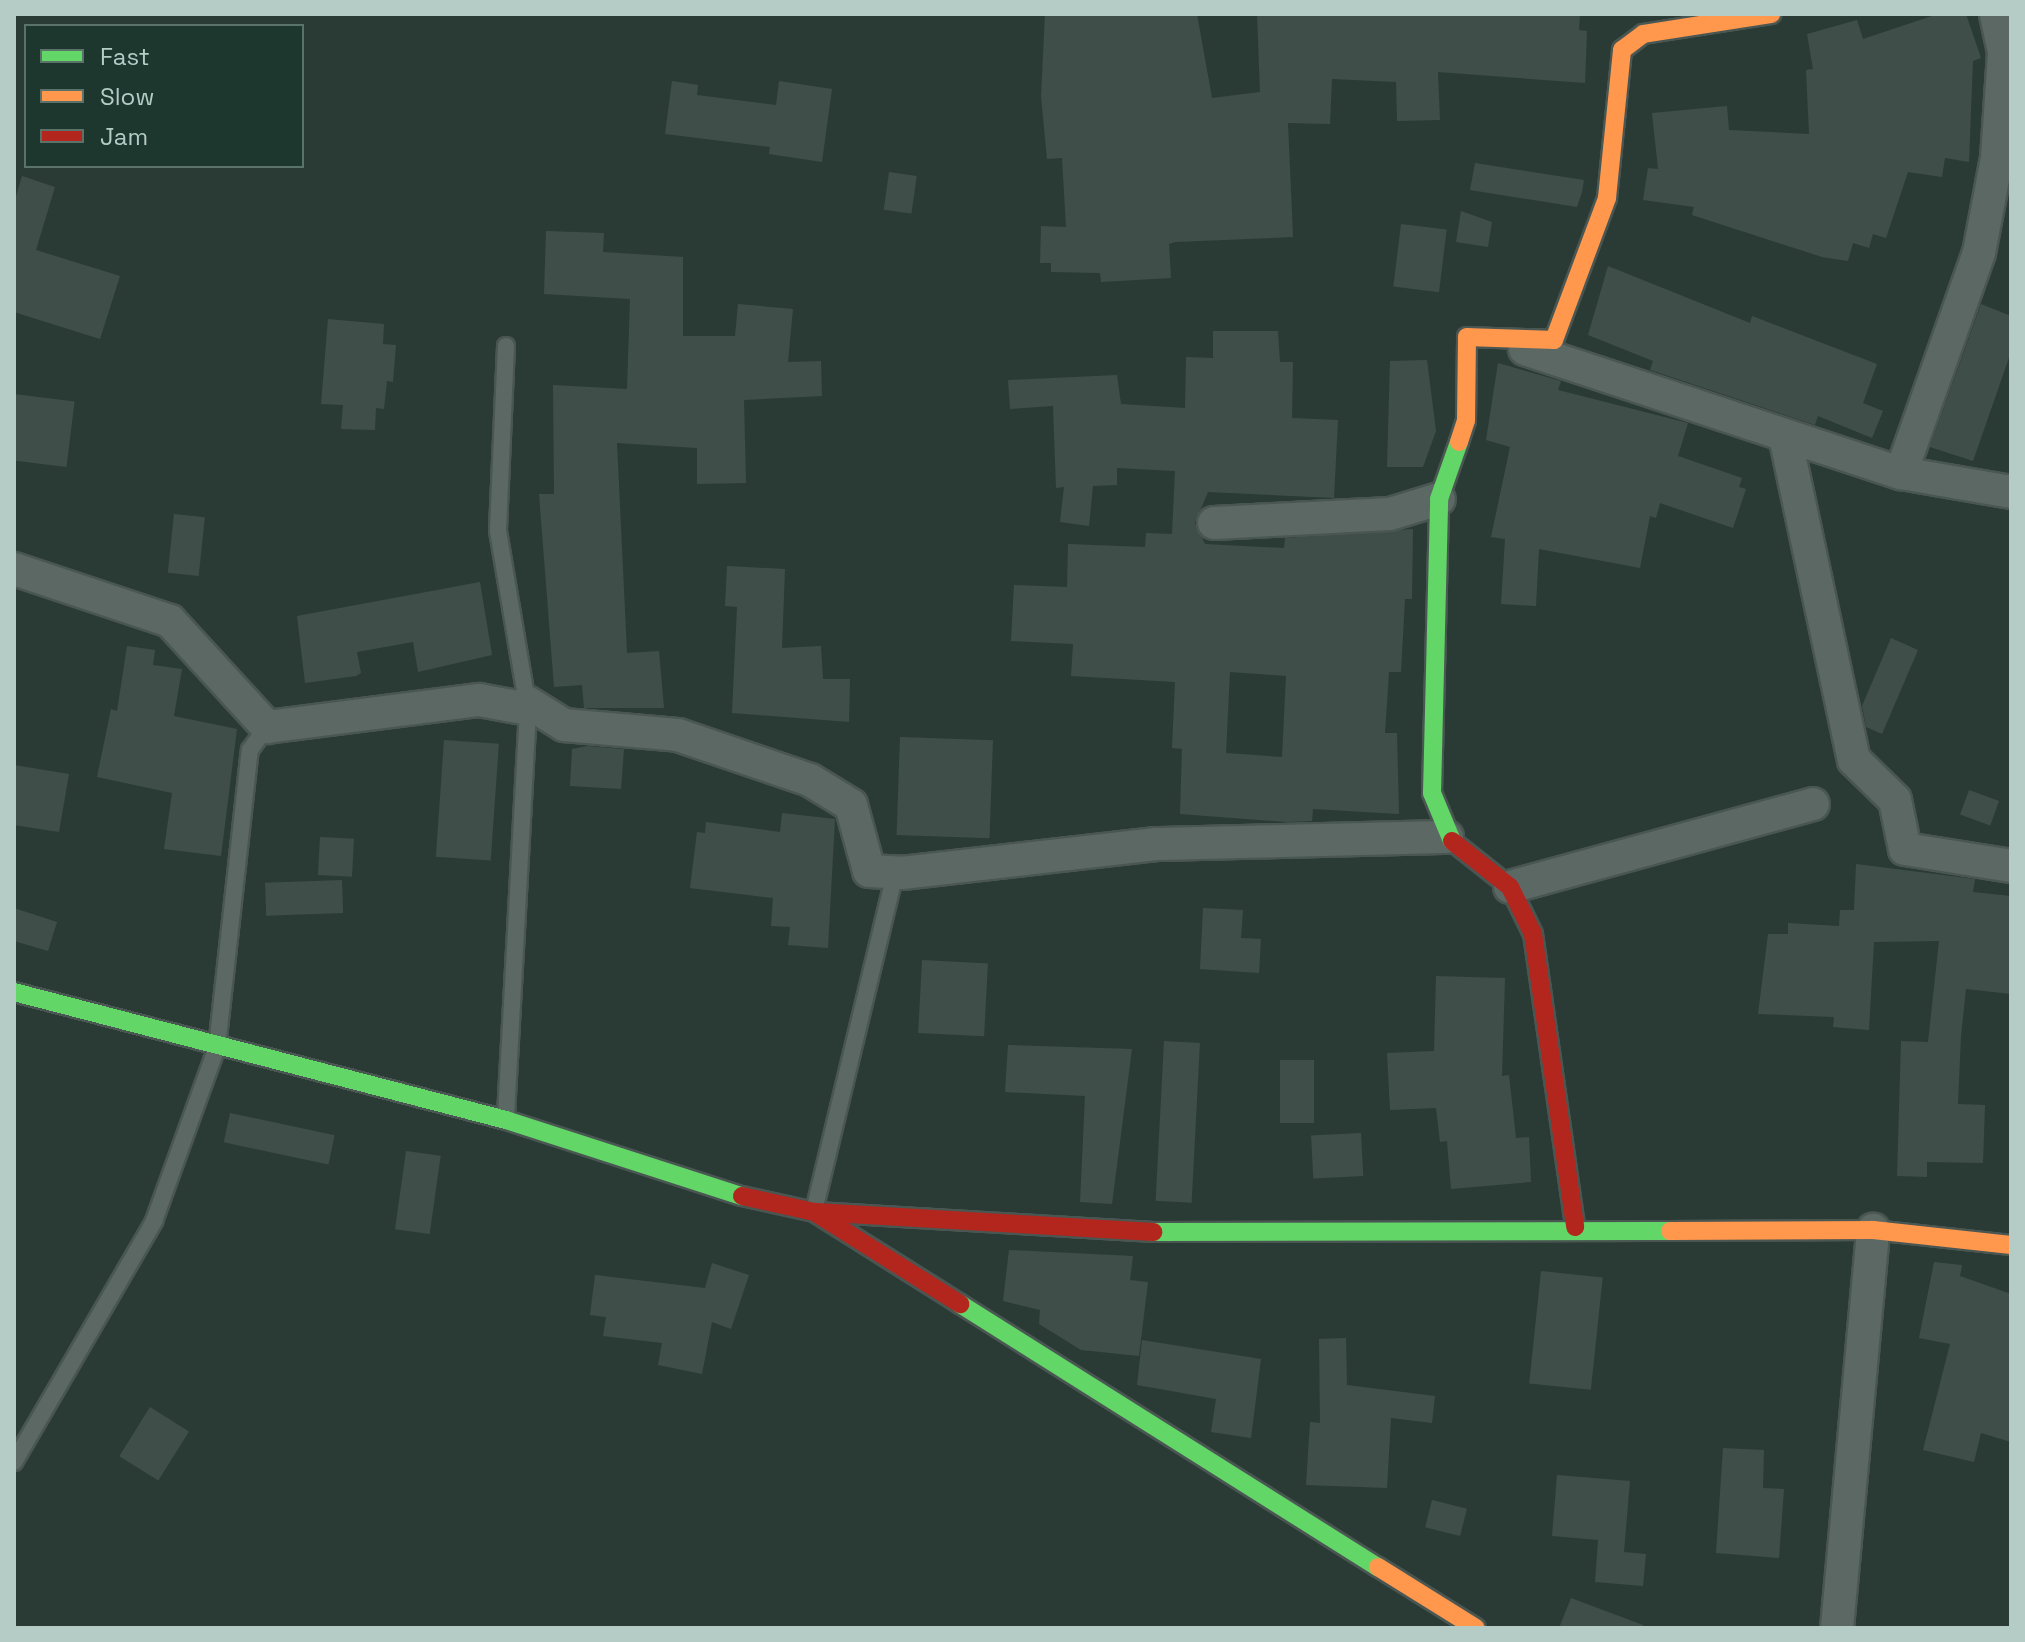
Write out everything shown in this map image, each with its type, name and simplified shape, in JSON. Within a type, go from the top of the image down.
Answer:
[{"type":"street","points":[[1467,337],[1554,340],[1607,198],[1622,50],[1643,34],[1771,14]]},
{"type":"street","points":[[1901,473],[1979,253],[2004,158],[2004,52],[1996,14]]},
{"type":"street","points":[[1467,337],[1560,356],[1785,436],[1901,473],[2011,492]]},
{"type":"street","points":[[1467,337],[1466,421],[1439,499],[1432,793],[1447,837],[1510,887],[1533,934],[1575,1227]]},
{"type":"street","points":[[1785,436],[1854,760],[1895,800],[1905,849],[2011,866]]},
{"type":"street","points":[[1214,523],[1390,514],[1439,499]]},
{"type":"street","points":[[14,569],[170,621],[267,727],[479,700],[528,706],[564,725],[678,735],[810,780],[851,805],[869,871],[902,873],[1156,844],[1447,837]]},
{"type":"street","points":[[1510,887],[1813,804]]},
{"type":"street","points":[[14,992],[506,1120],[716,1190],[814,1212],[1192,1234],[1575,1227],[1873,1230],[2011,1245]]},
{"type":"street","points":[[814,1212],[1476,1628]]},
{"type":"street","points":[[1837,1628],[1873,1230]]},
{"type":"lane","points":[[506,346],[498,531],[528,706],[506,1120]]},
{"type":"lane","points":[[14,1462],[154,1221],[217,1047],[250,750],[267,727]]},
{"type":"lane","points":[[814,1212],[892,885],[902,873]]},
{"type":"building","points":[[1045,14],[1197,14],[1212,98],[1260,92],[1257,14],[1580,14],[1579,30],[1587,31],[1585,83],[1438,72],[1440,120],[1397,121],[1396,82],[1332,79],[1330,124],[1288,123],[1293,237],[1175,242],[1169,244],[1171,278],[1101,282],[1100,273],[1051,272],[1051,263],[1040,263],[1041,226],[1066,227],[1062,158],[1047,159],[1041,96]]},
{"type":"building","points":[[1938,14],[1966,14],[1981,58],[1973,61],[1969,162],[1945,158],[1942,177],[1908,172],[1886,238],[1873,234],[1869,248],[1853,243],[1848,261],[1822,257],[1692,215],[1694,207],[1643,200],[1648,168],[1658,169],[1652,113],[1727,106],[1729,130],[1809,134],[1806,70],[1813,69],[1807,34],[1857,20],[1863,39]]},
{"type":"building","points":[[672,81],[698,85],[697,95],[776,105],[779,81],[832,89],[822,162],[769,154],[770,147],[665,134]]},
{"type":"building","points":[[1475,163],[1584,180],[1577,207],[1470,190]]},
{"type":"building","points":[[889,172],[917,176],[911,214],[884,210]]},
{"type":"building","points":[[22,176],[55,187],[36,250],[120,276],[100,339],[14,312],[14,203]]},
{"type":"building","points":[[1461,211],[1492,222],[1488,247],[1456,242]]},
{"type":"building","points":[[1401,224],[1447,230],[1439,292],[1393,287]]},
{"type":"building","points":[[546,231],[604,233],[603,252],[683,257],[683,336],[735,336],[738,304],[793,309],[788,362],[821,361],[822,396],[744,400],[746,483],[697,484],[697,448],[617,443],[627,653],[659,651],[664,708],[584,708],[582,685],[554,687],[539,494],[554,494],[553,385],[627,389],[630,299],[544,294]]},
{"type":"building","points":[[1608,266],[1750,323],[1752,316],[1877,364],[1863,403],[1883,411],[1872,438],[1818,416],[1815,425],[1650,370],[1653,361],[1588,335]]},
{"type":"building","points":[[1981,304],[2011,316],[2011,352],[1973,461],[1930,447]]},
{"type":"building","points":[[328,319],[384,324],[383,344],[396,345],[393,382],[387,381],[384,409],[376,408],[375,430],[341,429],[343,405],[321,404]]},
{"type":"building","points":[[1213,331],[1278,331],[1280,362],[1293,362],[1292,418],[1338,420],[1334,498],[1208,492],[1195,523],[1205,544],[1284,548],[1285,538],[1413,529],[1412,599],[1405,599],[1401,672],[1389,672],[1385,733],[1397,733],[1399,814],[1313,809],[1312,821],[1286,822],[1180,814],[1182,749],[1172,748],[1175,682],[1071,676],[1073,644],[1011,641],[1014,585],[1067,587],[1068,544],[1145,547],[1146,533],[1172,534],[1175,471],[1117,468],[1117,485],[1093,486],[1089,526],[1060,522],[1064,487],[1056,488],[1053,406],[1010,409],[1008,380],[1117,375],[1121,404],[1185,408],[1186,357],[1213,358]],"holes":[[[1230,672],[1286,676],[1282,757],[1226,753]]]},
{"type":"building","points":[[1427,360],[1436,431],[1423,467],[1387,467],[1390,361]]},
{"type":"building","points":[[1498,363],[1561,381],[1558,390],[1688,423],[1678,456],[1742,478],[1739,487],[1746,489],[1733,528],[1660,503],[1656,518],[1650,516],[1640,568],[1539,549],[1536,606],[1501,604],[1505,539],[1491,537],[1510,447],[1486,440]]},
{"type":"building","points":[[14,394],[75,401],[67,467],[14,460]]},
{"type":"building","points":[[174,514],[205,517],[199,576],[168,573]]},
{"type":"building","points":[[727,566],[785,569],[782,648],[821,646],[823,679],[850,679],[849,722],[732,713],[737,607],[725,606]]},
{"type":"building","points":[[480,582],[492,655],[418,672],[413,642],[357,652],[361,673],[356,676],[305,683],[297,616]]},
{"type":"building","points":[[1891,638],[1918,650],[1882,734],[1866,727],[1862,706]]},
{"type":"building","points":[[127,646],[155,650],[153,665],[182,669],[174,716],[237,729],[221,856],[164,849],[172,793],[97,777],[111,709],[117,711]]},
{"type":"building","points":[[900,737],[993,740],[990,838],[897,835]]},
{"type":"building","points":[[444,740],[499,744],[491,861],[436,857]]},
{"type":"building","points":[[587,746],[624,749],[621,789],[570,786],[572,749]]},
{"type":"building","points":[[14,765],[69,774],[59,832],[14,825]]},
{"type":"building","points":[[1969,790],[1999,801],[1990,825],[1960,814]]},
{"type":"building","points":[[782,813],[835,819],[828,948],[788,945],[790,927],[771,926],[773,898],[690,888],[697,832],[705,833],[706,822],[780,832]]},
{"type":"building","points":[[320,837],[354,839],[352,877],[318,875]]},
{"type":"building","points":[[1856,864],[1975,879],[1973,892],[2011,896],[2011,994],[1966,989],[1961,1036],[1958,1104],[1985,1105],[1983,1163],[1927,1162],[1927,1177],[1897,1176],[1901,1041],[1928,1042],[1939,941],[1874,942],[1869,1030],[1833,1027],[1834,1017],[1758,1014],[1768,934],[1788,934],[1788,923],[1839,926],[1840,910],[1854,910]]},
{"type":"building","points":[[342,880],[343,913],[266,916],[265,883]]},
{"type":"building","points":[[14,908],[57,922],[48,951],[14,941]]},
{"type":"building","points":[[1203,908],[1243,910],[1241,938],[1261,939],[1259,973],[1200,969]]},
{"type":"building","points":[[922,960],[988,963],[984,1036],[918,1033]]},
{"type":"building","points":[[1436,976],[1505,978],[1502,1076],[1509,1075],[1516,1138],[1529,1137],[1531,1182],[1451,1189],[1447,1141],[1440,1142],[1436,1108],[1390,1110],[1387,1053],[1434,1051]]},
{"type":"building","points":[[1164,1041],[1200,1043],[1192,1203],[1156,1201]]},
{"type":"building","points":[[1008,1045],[1132,1049],[1112,1204],[1080,1202],[1085,1096],[1005,1092]]},
{"type":"building","points":[[1280,1060],[1314,1060],[1314,1123],[1280,1123]]},
{"type":"building","points":[[230,1113],[335,1135],[328,1165],[224,1142]]},
{"type":"building","points":[[1361,1133],[1363,1176],[1313,1179],[1311,1136]]},
{"type":"building","points":[[406,1151],[441,1156],[430,1234],[395,1229]]},
{"type":"building","points":[[1009,1250],[1133,1256],[1130,1280],[1148,1282],[1139,1356],[1081,1350],[1039,1324],[1040,1310],[1003,1301]]},
{"type":"building","points":[[1934,1262],[1962,1265],[1960,1276],[2011,1294],[2011,1442],[1981,1433],[1974,1462],[1923,1450],[1950,1344],[1919,1338]]},
{"type":"building","points":[[712,1263],[749,1275],[731,1329],[712,1322],[702,1374],[658,1365],[662,1343],[603,1336],[606,1317],[590,1315],[595,1275],[705,1288]]},
{"type":"building","points":[[1541,1271],[1603,1277],[1591,1390],[1529,1383]]},
{"type":"building","points":[[1346,1338],[1347,1385],[1435,1396],[1432,1423],[1391,1418],[1387,1488],[1306,1485],[1310,1422],[1320,1423],[1319,1339]]},
{"type":"building","points":[[1142,1340],[1261,1359],[1251,1438],[1211,1432],[1216,1399],[1137,1385]]},
{"type":"building","points":[[150,1407],[189,1431],[158,1481],[119,1456]]},
{"type":"building","points":[[1723,1448],[1764,1450],[1763,1488],[1784,1489],[1779,1558],[1716,1553]]},
{"type":"building","points":[[1557,1475],[1630,1481],[1624,1552],[1646,1554],[1643,1586],[1595,1582],[1598,1540],[1552,1536]]},
{"type":"building","points":[[1432,1500],[1467,1509],[1460,1536],[1425,1527]]},
{"type":"building","points":[[1571,1598],[1643,1625],[1643,1628],[1559,1628]]},
{"type":"traffic: fast","points":[[1452,841],[1432,793],[1439,499],[1459,442]]},
{"type":"traffic: fast","points":[[14,992],[506,1120],[742,1196]]},
{"type":"traffic: fast","points":[[1153,1232],[1670,1231]]},
{"type":"traffic: fast","points":[[960,1304],[1378,1567]]},
{"type":"traffic: slow","points":[[1459,442],[1466,421],[1467,337],[1554,340],[1607,198],[1622,50],[1643,34],[1771,14]]},
{"type":"traffic: slow","points":[[1670,1231],[1873,1230],[2011,1245]]},
{"type":"traffic: slow","points":[[1378,1567],[1476,1628]]},
{"type":"traffic: jam","points":[[1452,841],[1510,887],[1533,934],[1575,1227]]},
{"type":"traffic: jam","points":[[742,1196],[814,1212],[960,1304]]},
{"type":"traffic: jam","points":[[816,1212],[1153,1232]]}]
